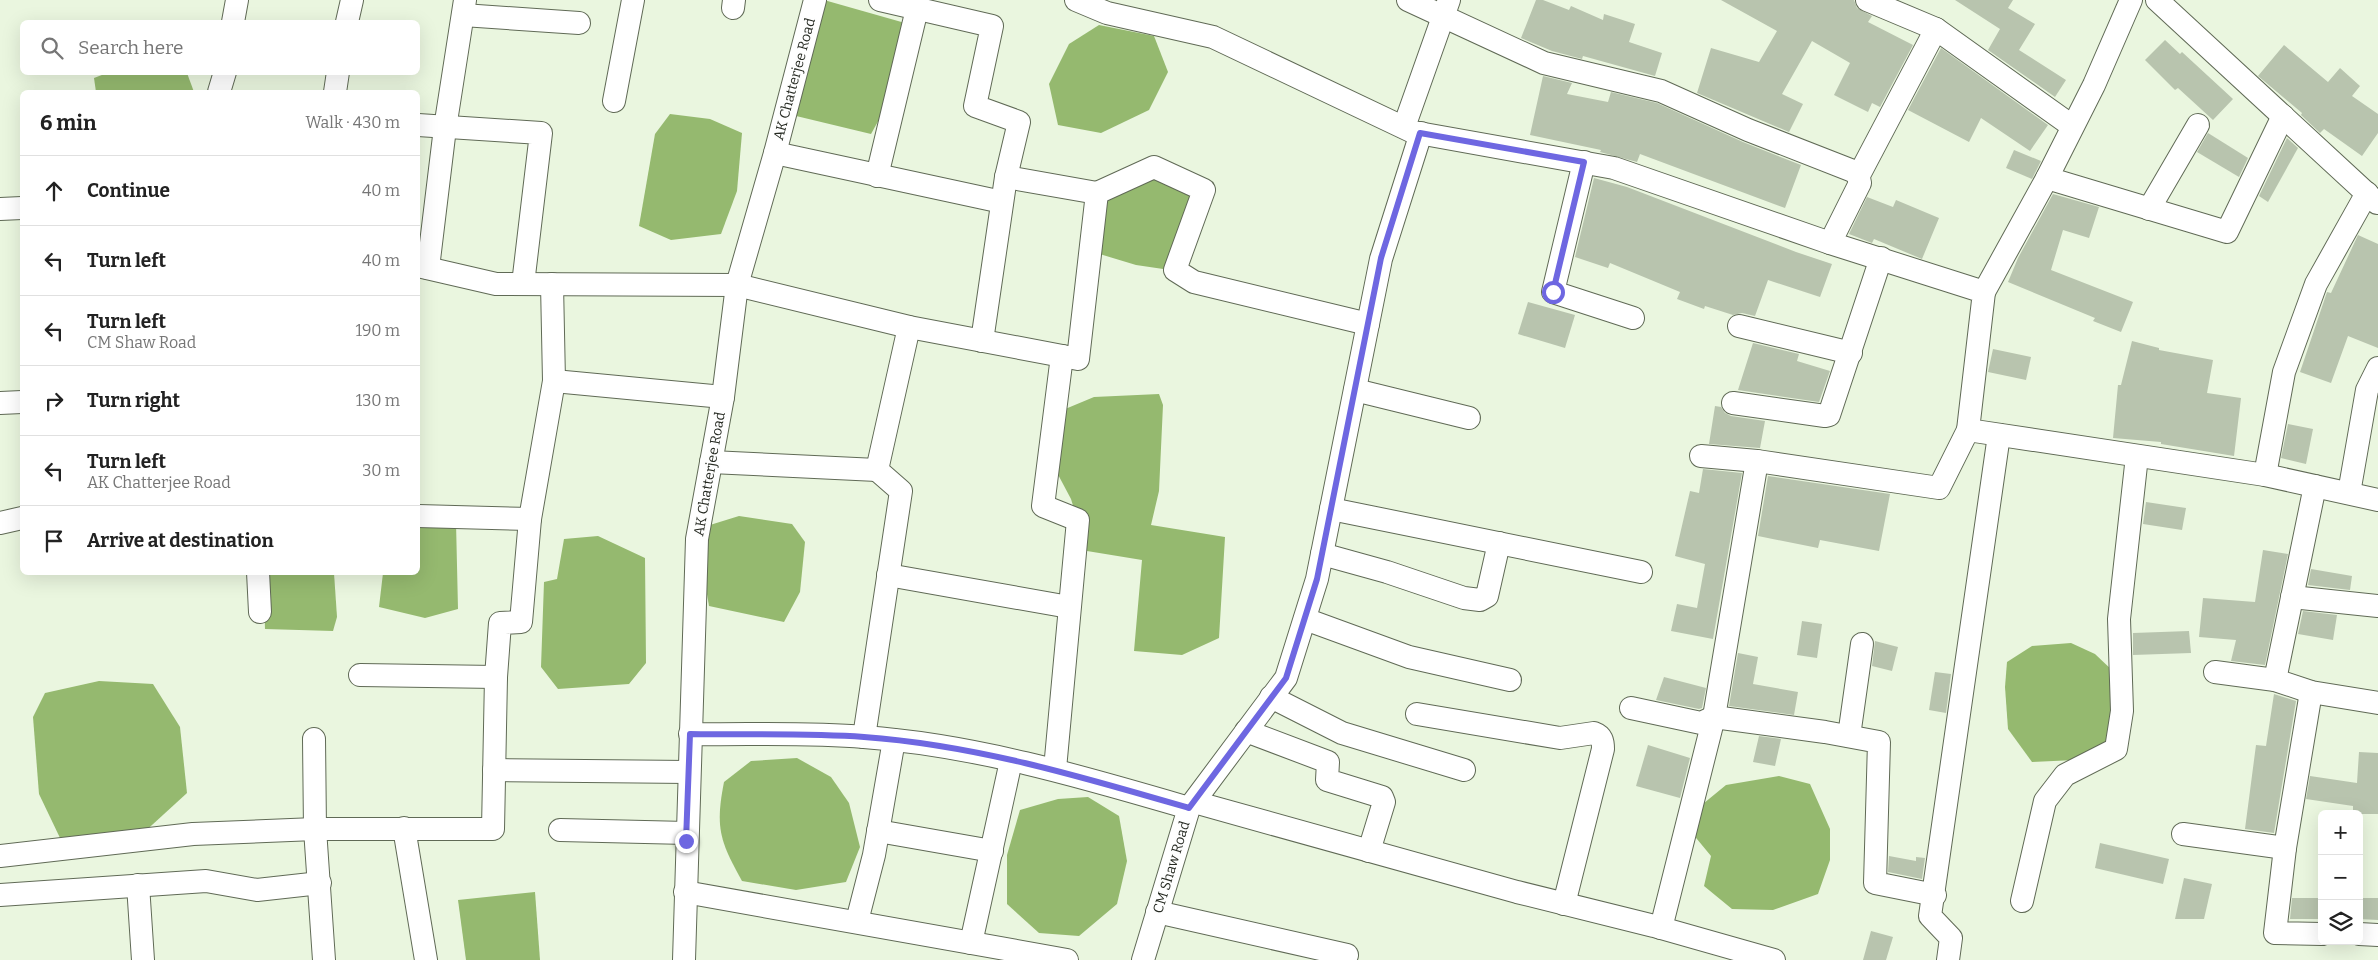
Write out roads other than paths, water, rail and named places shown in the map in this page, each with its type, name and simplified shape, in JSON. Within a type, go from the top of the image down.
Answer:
[{"type":"street","points":[[233,20],[237,0]]},
{"type":"street","points":[[347,20],[352,0]]},
{"type":"street","points":[[614,101],[633,0]]},
{"type":"street","name":"AK Chatterjee Road","points":[[684,960],[697,539],[723,397],[737,285],[775,153],[815,0]]},
{"type":"street","points":[[880,0],[992,26],[975,106],[1018,122],[1006,177],[982,341]]},
{"type":"street","points":[[1076,0],[1107,13],[1213,37],[1412,130],[1614,168],[1830,243],[1984,292]]},
{"type":"street","points":[[1408,0],[1446,8],[1544,63],[1661,91],[1748,130],[1858,173],[1860,183],[1830,243]]},
{"type":"street","points":[[1867,0],[1936,28],[2072,126]]},
{"type":"street","points":[[1701,456],[1757,461],[1939,488],[1968,430],[1984,292],[2047,178],[2094,85],[2131,0]]},
{"type":"street","points":[[2157,0],[2372,198],[2316,284],[2284,372],[2264,475]]},
{"type":"street","points":[[579,23],[464,7],[423,267],[496,284],[737,285],[909,327],[1078,359],[1097,194]]},
{"type":"street","points":[[877,176],[917,8]]},
{"type":"street","name":"CM Shaw Road","points":[[1143,960],[1191,805],[1286,678],[1305,619],[1317,579],[1381,258],[1412,130],[1446,8]]},
{"type":"street","points":[[1858,176],[1936,28]]},
{"type":"street","points":[[220,90],[224,75]]},
{"type":"street","points":[[335,90],[338,75]]},
{"type":"street","points":[[2047,178],[2227,232],[2283,116]]},
{"type":"street","points":[[420,125],[540,133],[523,284]]},
{"type":"street","points":[[2149,208],[2198,125]]},
{"type":"street","points":[[775,153],[1002,202]]},
{"type":"street","points":[[1584,162],[1553,292],[1633,318]]},
{"type":"street","points":[[1006,177],[1097,194],[1154,168],[1204,190],[1175,270],[1194,282],[1368,324]]},
{"type":"street","points":[[0,209],[20,208]]},
{"type":"street","points":[[1734,403],[1829,415],[1881,258]]},
{"type":"street","points":[[0,856],[193,834],[315,829],[493,829],[496,677],[500,623],[521,622],[530,519],[554,381],[552,284]]},
{"type":"street","points":[[1739,326],[1851,353]]},
{"type":"street","points":[[877,470],[909,327]]},
{"type":"street","points":[[1054,769],[1078,520],[1043,506],[1062,356]]},
{"type":"street","points":[[2349,493],[2367,390],[2378,368]]},
{"type":"street","points":[[554,381],[723,397]]},
{"type":"street","points":[[1355,390],[1469,418]]},
{"type":"street","points":[[0,403],[20,402]]},
{"type":"street","points":[[1968,430],[2264,475],[2378,500]]},
{"type":"street","points":[[1948,960],[1951,938],[1930,916],[1935,896],[1998,435]]},
{"type":"street","points":[[2022,901],[2045,801],[2065,775],[2116,749],[2122,712],[2119,619],[2137,456]]},
{"type":"street","points":[[1661,928],[1714,717],[1757,461]]},
{"type":"street","points":[[712,462],[877,470],[901,491],[864,737]]},
{"type":"street","points":[[2275,680],[2315,486]]},
{"type":"street","points":[[1331,509],[1641,572]]},
{"type":"street","points":[[420,516],[530,519]]},
{"type":"street","points":[[0,523],[20,518]]},
{"type":"street","points":[[1322,554],[1387,572],[1464,598],[1480,600],[1487,596],[1499,543]]},
{"type":"street","points":[[258,575],[260,612]]},
{"type":"street","points":[[888,575],[1069,607]]},
{"type":"street","points":[[2292,597],[2378,606]]},
{"type":"street","points":[[1305,619],[1409,657],[1510,680]]},
{"type":"street","points":[[1849,736],[1862,644]]},
{"type":"street","points":[[2215,672],[2275,680],[2311,692],[2378,703]]},
{"type":"street","points":[[360,675],[496,677]]},
{"type":"street","points":[[2311,692],[2285,848],[2275,934],[2318,934]]},
{"type":"street","points":[[1272,697],[1342,733],[1464,770]]},
{"type":"street","points":[[1631,708],[1700,723],[1714,717],[1879,742],[1875,883],[1935,896]]},
{"type":"street","points":[[1417,714],[1560,738],[1594,733],[1599,735],[1603,742],[1603,749],[1564,904]]},
{"type":"street","points":[[1246,731],[1328,762],[1327,780],[1382,797],[1384,802],[1369,850]]},
{"type":"street","points":[[690,734],[864,737],[942,746],[1011,760],[1054,769],[1369,850],[1774,960]]},
{"type":"street","points":[[314,739],[315,829],[324,960]]},
{"type":"street","points":[[856,921],[874,855],[894,740]]},
{"type":"street","points":[[971,943],[1011,760]]},
{"type":"street","points":[[494,770],[689,772]]},
{"type":"street","points":[[404,828],[426,960]]},
{"type":"street","points":[[560,830],[687,833]]},
{"type":"street","points":[[878,831],[992,851]]},
{"type":"street","points":[[2183,834],[2285,848]]},
{"type":"street","points":[[0,895],[206,880],[257,890],[320,883]]},
{"type":"street","points":[[138,885],[142,960]]},
{"type":"street","points":[[685,892],[1067,960]]},
{"type":"street","points":[[1157,912],[1347,955]]},
{"type":"street","points":[[2363,934],[2378,935]]}]
